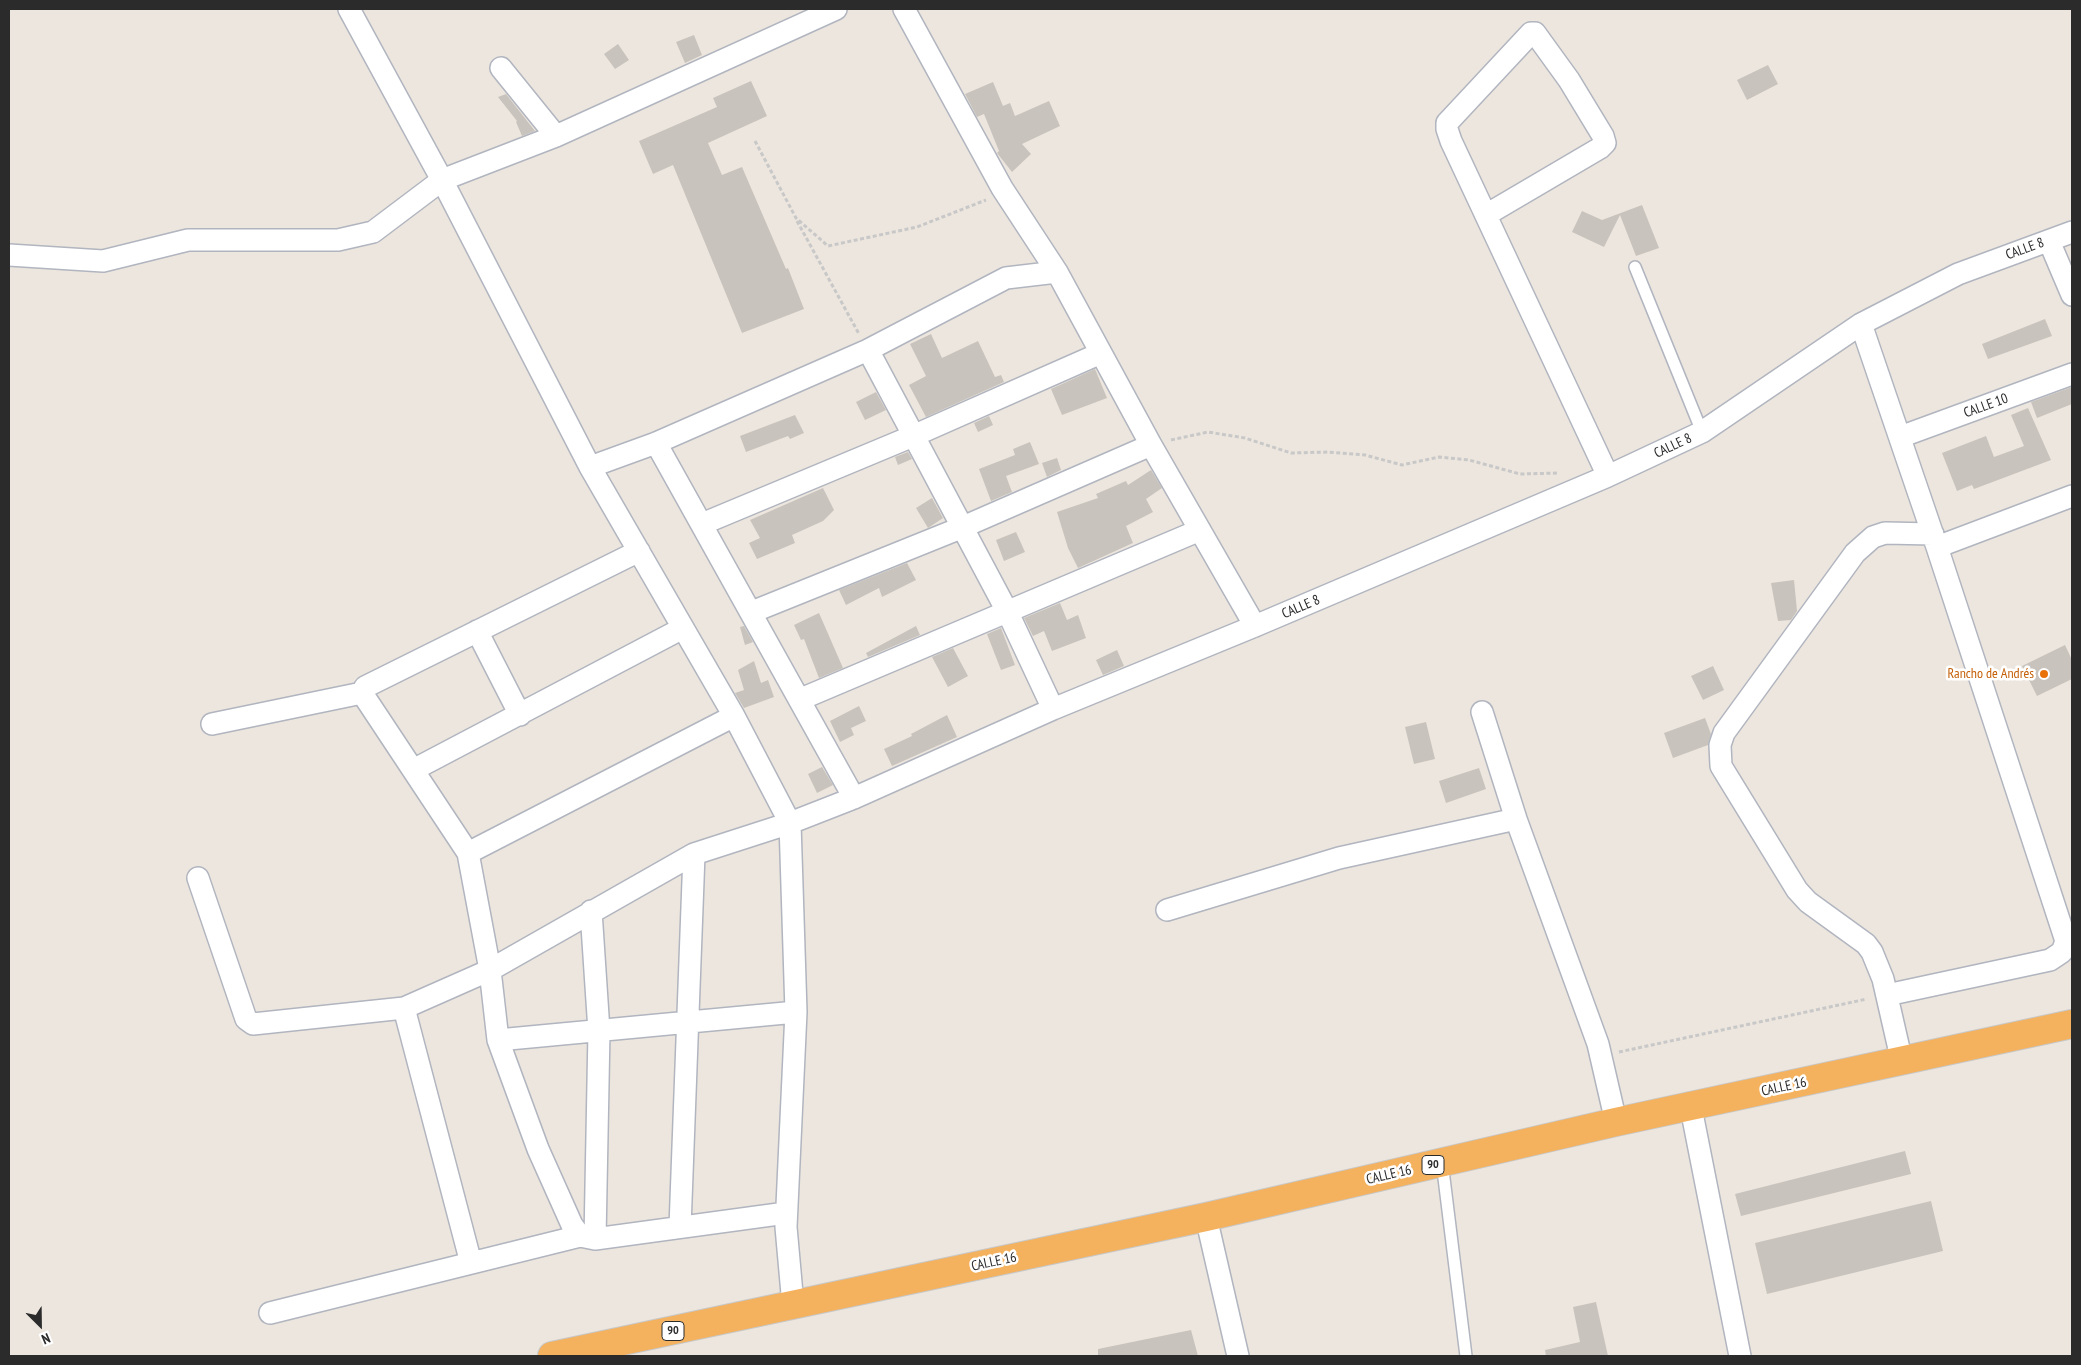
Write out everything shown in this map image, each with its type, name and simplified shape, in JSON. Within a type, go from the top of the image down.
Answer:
[{"type":"highway","name":"CALLE 16","points":[[793,1305],[1206,1217],[1616,1122],[1691,1108],[2072,1024]]},
{"type":"highway","name":"90","points":[[552,1356],[793,1305]]},
{"type":"street","points":[[349,9],[442,180],[590,467],[734,716],[790,823],[796,1012],[786,1220],[787,1254],[793,1305]]},
{"type":"street","points":[[9,255],[103,261],[188,240],[338,240],[373,232],[442,180],[556,136],[836,9]]},
{"type":"street","points":[[904,9],[1002,188],[1057,272],[1151,445],[1256,626]]},
{"type":"street","points":[[1486,215],[1600,148],[1604,143],[1603,136],[1569,80],[1535,33],[1531,33],[1447,123],[1451,141],[1608,476]]},
{"type":"street","points":[[501,68],[556,136]]},
{"type":"street","name":"CALLE 8","points":[[198,878],[246,1019],[253,1024],[404,1008],[490,970],[694,854],[790,823],[854,798],[1053,708],[1256,626],[1608,476],[1702,432],[1861,324],[1958,274],[2072,232]]},
{"type":"street","points":[[2049,241],[2072,295]]},
{"type":"street","points":[[590,467],[656,443],[868,350],[1006,278],[1057,272]]},
{"type":"street","points":[[1861,324],[1935,541],[2066,941],[2062,952],[2050,960],[1888,1001]]},
{"type":"street","points":[[868,350],[1008,613],[1053,708]]},
{"type":"street","points":[[702,524],[913,436],[1101,352]]},
{"type":"street","name":"CALLE 10","points":[[1900,438],[2072,374]]},
{"type":"street","points":[[656,443],[801,699],[854,798]]},
{"type":"street","points":[[752,612],[963,527],[1151,445]]},
{"type":"street","points":[[1902,1062],[1888,1001],[1872,952],[1866,944],[1808,902],[1797,890],[1721,766],[1720,746],[1724,733],[1855,553],[1874,538],[1885,533],[1935,541],[2072,496]]},
{"type":"street","points":[[801,699],[1008,613],[1200,530]]},
{"type":"street","points":[[362,693],[365,687],[639,551]]},
{"type":"street","points":[[413,770],[683,628]]},
{"type":"street","points":[[477,631],[520,715]]},
{"type":"street","points":[[212,724],[362,693]]},
{"type":"street","points":[[362,693],[468,853],[490,970],[498,1040],[538,1149],[572,1225],[588,1238]]},
{"type":"street","points":[[1482,712],[1516,819],[1603,1061],[1616,1122]]},
{"type":"street","points":[[468,853],[734,716]]},
{"type":"street","points":[[1167,910],[1339,858],[1516,819]]},
{"type":"street","points":[[680,1227],[686,1022],[694,854]]},
{"type":"street","points":[[588,1238],[599,1031],[591,911]]},
{"type":"street","points":[[404,1008],[471,1263]]},
{"type":"street","points":[[498,1040],[796,1012]]},
{"type":"street","points":[[1691,1108],[1740,1356]]},
{"type":"street","points":[[1206,1217],[1238,1356]]},
{"type":"street","points":[[270,1313],[471,1263],[588,1238],[680,1227],[786,1220]]},
{"type":"lane","points":[[1635,267],[1702,432]]},
{"type":"lane","points":[[1442,1162],[1466,1356]]},
{"type":"path","points":[[755,141],[868,350]]},
{"type":"path","points":[[796,218],[828,246],[917,228],[987,199],[1002,188]]},
{"type":"path","points":[[1151,445],[1208,432],[1245,438],[1291,453],[1328,452],[1365,455],[1402,465],[1439,457],[1470,460],[1520,474],[1568,473]]},
{"type":"path","points":[[1603,1061],[1888,1001]]},
{"type":"building","points":[[694,35],[702,55],[685,63],[676,42]]},
{"type":"building","points":[[618,44],[629,60],[615,69],[604,54]]},
{"type":"building","points":[[1768,65],[1778,84],[1747,100],[1737,80]]},
{"type":"building","points":[[751,81],[767,116],[708,143],[722,175],[742,167],[786,269],[788,268],[804,309],[742,333],[673,165],[653,174],[639,141],[717,107],[713,98]]},
{"type":"building","points":[[993,82],[1003,106],[1010,103],[1015,116],[1049,101],[1060,126],[1022,144],[1031,154],[1012,172],[997,153],[999,151],[984,114],[977,117],[965,94]]},
{"type":"building","points":[[506,94],[535,131],[522,136],[517,121],[498,97]]},
{"type":"building","points":[[1642,205],[1659,248],[1636,256],[1620,215],[1604,247],[1572,232],[1582,211],[1602,220]]},
{"type":"building","points":[[2045,319],[2052,336],[1988,359],[1982,344]]},
{"type":"building","points":[[931,334],[942,358],[978,341],[995,377],[1001,375],[1004,382],[926,417],[909,385],[926,376],[910,344]]},
{"type":"building","points":[[1095,369],[1107,398],[1062,415],[1051,389]]},
{"type":"building","points":[[2072,387],[2072,404],[2037,418],[2031,402]]},
{"type":"building","points":[[876,392],[886,410],[865,420],[856,402]]},
{"type":"building","points":[[2028,408],[2051,460],[1974,489],[1972,485],[1957,491],[1942,453],[1986,436],[1994,457],[2024,446],[2011,415]]},
{"type":"building","points":[[795,415],[804,433],[790,439],[788,436],[746,452],[740,436]]},
{"type":"building","points":[[989,416],[993,425],[978,432],[974,423]]},
{"type":"building","points":[[1030,442],[1039,464],[1006,476],[1012,492],[991,501],[979,469],[1015,455],[1013,449]]},
{"type":"building","points":[[908,452],[912,459],[898,465],[895,457]]},
{"type":"building","points":[[1057,458],[1061,470],[1047,477],[1042,463]]},
{"type":"building","points":[[1151,470],[1162,488],[1146,499],[1153,512],[1126,526],[1133,543],[1078,568],[1068,548],[1057,512],[1098,498],[1096,494],[1126,481],[1128,485]]},
{"type":"building","points":[[823,488],[834,510],[823,521],[792,535],[795,543],[757,559],[749,543],[760,538],[750,520]]},
{"type":"building","points":[[932,498],[943,518],[928,528],[916,508]]},
{"type":"building","points":[[1016,532],[1025,552],[1004,561],[996,540]]},
{"type":"building","points":[[907,563],[916,580],[882,597],[879,588],[846,605],[839,590]]},
{"type":"building","points":[[1794,580],[1797,611],[1791,620],[1778,621],[1771,583]]},
{"type":"building","points":[[1060,603],[1067,620],[1078,615],[1086,638],[1052,651],[1044,631],[1033,636],[1024,618]]},
{"type":"building","points":[[819,613],[843,668],[819,678],[804,639],[801,640],[794,625]]},
{"type":"building","points":[[744,626],[753,642],[745,645],[740,627]]},
{"type":"building","points":[[916,626],[920,635],[868,657],[866,653]]},
{"type":"building","points":[[1001,628],[1015,665],[1001,670],[987,634]]},
{"type":"building","points":[[2065,645],[2072,660],[2072,679],[2037,696],[2022,666]]},
{"type":"building","points":[[953,648],[968,676],[948,687],[932,657]]},
{"type":"building","points":[[1117,650],[1124,666],[1103,675],[1096,660]]},
{"type":"building","points":[[754,661],[761,683],[768,680],[774,697],[744,708],[735,693],[744,690],[738,670]]},
{"type":"building","points":[[1713,666],[1724,690],[1703,700],[1691,676]]},
{"type":"building","points":[[859,706],[866,721],[851,728],[854,735],[840,742],[830,721]]},
{"type":"building","points":[[947,715],[957,737],[892,766],[884,749],[912,736],[911,734]]},
{"type":"building","points":[[1705,718],[1711,734],[1708,745],[1673,758],[1664,733]]},
{"type":"building","points":[[1426,722],[1435,759],[1414,764],[1405,727]]},
{"type":"building","points":[[822,767],[833,785],[817,793],[808,774]]},
{"type":"building","points":[[1479,768],[1486,789],[1446,803],[1439,781]]},
{"type":"building","points":[[1905,1151],[1911,1174],[1741,1216],[1735,1194]]},
{"type":"building","points":[[1931,1201],[1943,1251],[1767,1294],[1755,1243]]},
{"type":"building","points":[[1596,1302],[1608,1356],[1546,1356],[1545,1350],[1580,1342],[1573,1307]]},
{"type":"building","points":[[1191,1330],[1198,1356],[1098,1356],[1098,1349]]},
{"type":"place","name":"Rancho de Andrés","points":[[2044,674]]}]
